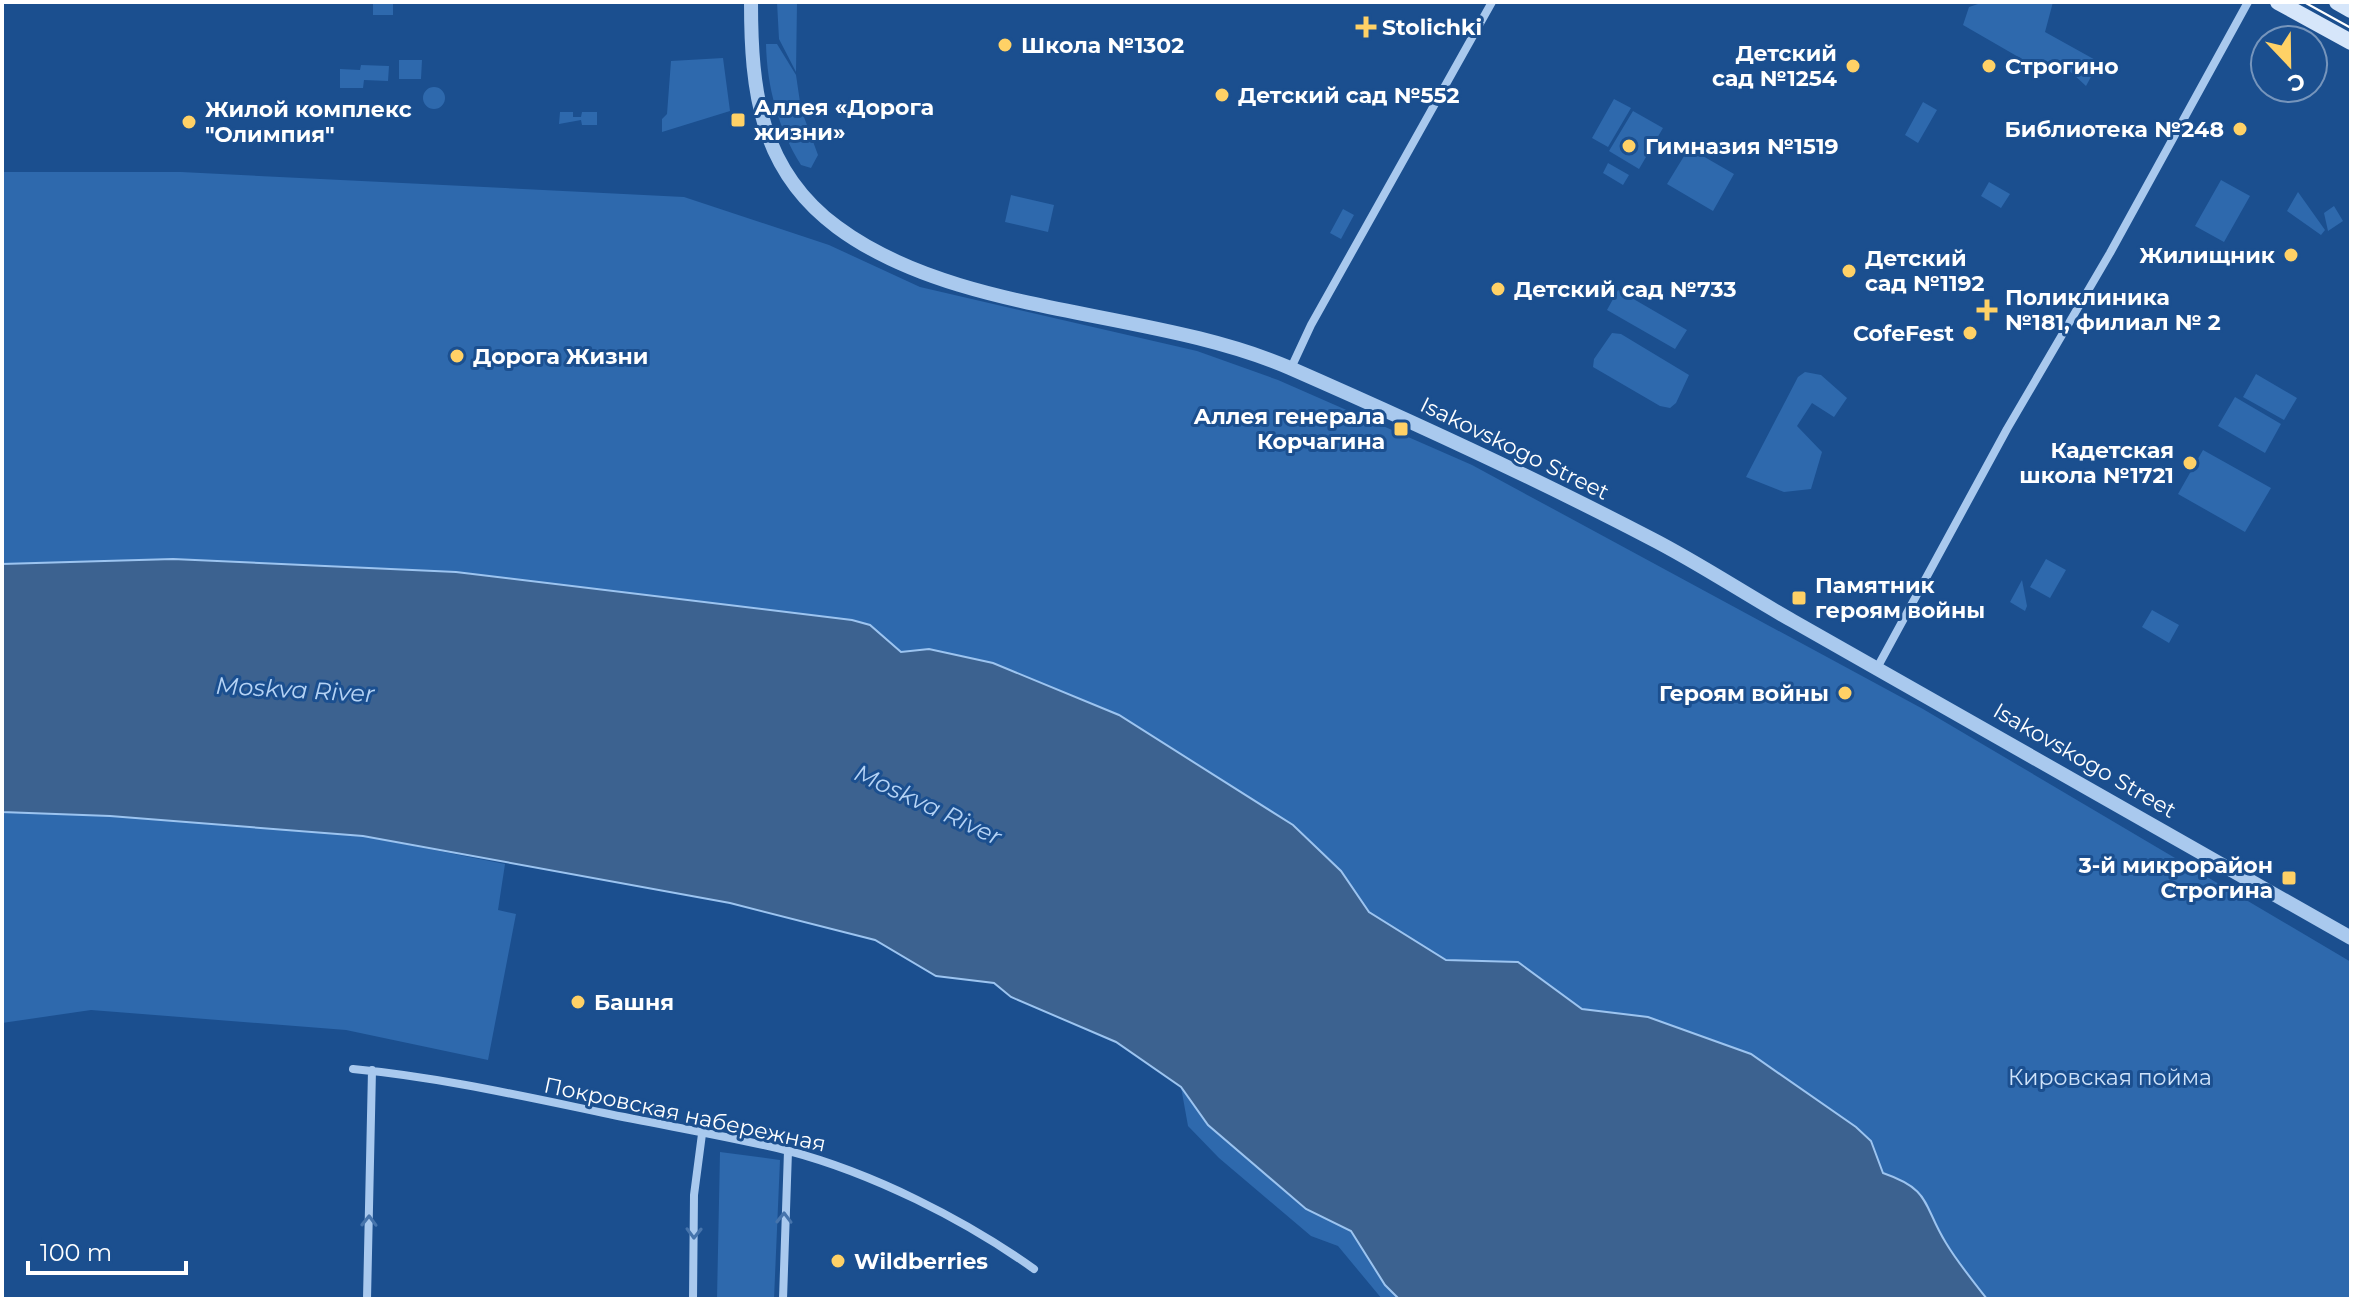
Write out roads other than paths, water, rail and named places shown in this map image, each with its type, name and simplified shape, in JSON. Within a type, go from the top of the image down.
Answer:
[{"type":"main road","points":[[2278,2],[2351,42]]},
{"type":"main road","points":[[2337,2],[2351,10]]},
{"type":"street","name":"Isakovskogo Street","points":[[751,2],[752,72],[763,126],[794,184],[839,229],[905,265],[934,275],[1197,337],[1291,368],[1651,538],[2351,938]]},
{"type":"street","points":[[1291,368],[1311,325],[1492,2]]},
{"type":"street","points":[[1877,668],[2007,429],[2110,253],[2248,2]]},
{"type":"street","name":"Покровская набережная","points":[[353,1069],[517,1095],[788,1151],[832,1165],[924,1205],[961,1223],[1034,1269]]},
{"type":"street","points":[[367,1299],[372,1070]]},
{"type":"street","points":[[693,1299],[694,1195],[702,1134]]},
{"type":"street","points":[[783,1299],[788,1151]]},
{"type":"water","name":"Moskva River","points":[[173,559],[456,572],[852,620],[870,625],[901,652],[929,649],[993,663],[1119,715],[1293,825],[1341,871],[1369,912],[1446,960],[1518,962],[1582,1009],[1648,1017],[1751,1054],[1856,1127],[1871,1141],[1883,1173],[1918,1192],[1951,1250],[1987,1299],[1399,1299],[1385,1285],[1351,1231],[1306,1209],[1208,1125],[1181,1087],[1116,1042],[1011,997],[994,983],[936,976],[875,940],[730,903],[363,836],[110,816],[2,812],[2,564]]},
{"type":"tram line","points":[[2304,2],[2351,28]]},
{"type":"place","name":"Stolichki","points":[[1366,27]]},
{"type":"place","name":"Школа №1302","points":[[1005,45]]},
{"type":"place","name":"Детский сад №1254","points":[[1853,66]]},
{"type":"place","name":"Строгино","points":[[1989,66]]},
{"type":"place","name":"Детский сад №552","points":[[1222,95]]},
{"type":"place","name":"Аллея «Дорога жизни»","points":[[738,120]]},
{"type":"place","name":"Жилой комплекс \"Олимпия\"","points":[[189,122]]},
{"type":"place","name":"Библиотека №248","points":[[2240,129]]},
{"type":"place","name":"Гимназия №1519","points":[[1629,146]]},
{"type":"place","name":"Жилищник","points":[[2291,255]]},
{"type":"place","name":"Детский сад №1192","points":[[1849,271]]},
{"type":"place","name":"Детский сад №733","points":[[1498,289]]},
{"type":"place","name":"Поликлиника №181, филиал № 2","points":[[1987,310]]},
{"type":"place","name":"CofeFest","points":[[1970,333]]},
{"type":"place","name":"Дорога Жизни","points":[[457,356]]},
{"type":"place","name":"Аллея генерала Корчагина","points":[[1401,429]]},
{"type":"place","name":"Кадетская школа №1721","points":[[2190,463]]},
{"type":"place","name":"Памятник героям войны","points":[[1799,598]]},
{"type":"place","name":"Героям войны","points":[[1845,693]]},
{"type":"place","name":"3-й микрорайон Строгина","points":[[2289,878]]},
{"type":"place","name":"Башня","points":[[578,1002]]},
{"type":"place","name":"Wildberries","points":[[838,1261]]},
{"type":"park label","name":"Кировская пойма","points":[[2110,1077]]}]
